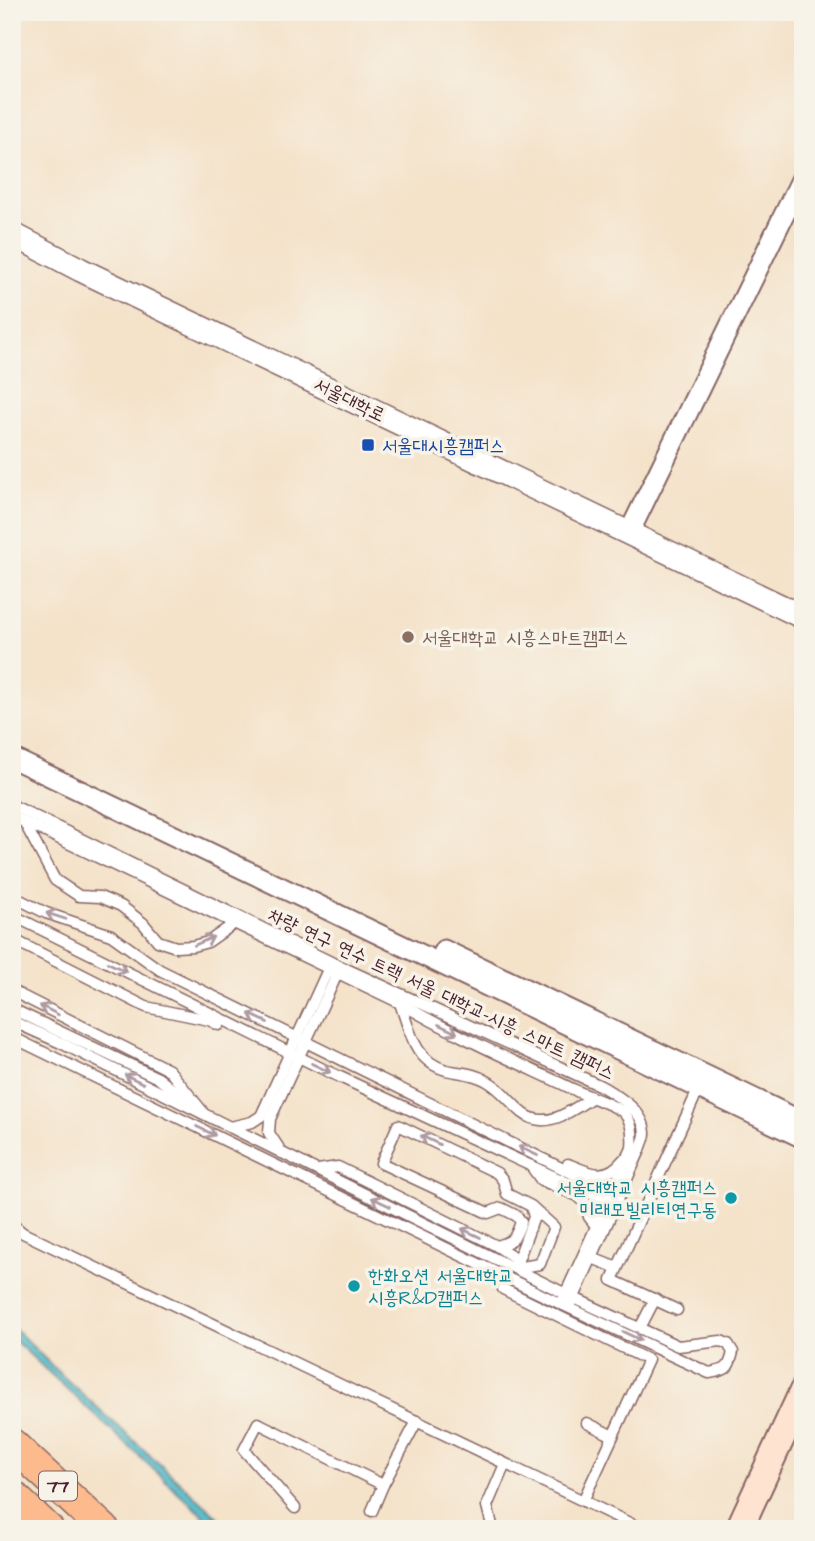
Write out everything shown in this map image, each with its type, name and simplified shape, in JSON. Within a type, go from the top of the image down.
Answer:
[{"type":"main road","points":[[738,1529],[803,1391]]},
{"type":"main road","name":"77","points":[[12,1444],[104,1529]]},
{"type":"main road","name":"77","points":[[12,1495],[48,1529]]},
{"type":"street","points":[[629,533],[803,176]]},
{"type":"street","name":"서울대학로","points":[[12,234],[81,270],[803,617]]},
{"type":"street","points":[[12,745],[803,1122]]},
{"type":"street","points":[[12,758],[803,1138]]},
{"type":"lane","name":"차량 연구 연수 트랙 서울 대학교-시흥 스마트 캠퍼스","points":[[12,805],[335,967],[601,1086],[633,1108],[645,1134],[640,1150],[613,1199],[592,1258],[568,1301]]},
{"type":"lane","points":[[12,816],[235,923],[335,967],[434,1023],[622,1111],[631,1126],[632,1149],[613,1199],[596,1226],[568,1301]]},
{"type":"lane","points":[[24,821],[55,880],[79,896],[100,897],[121,906],[143,923],[158,941],[176,947],[193,946],[208,942],[235,923]]},
{"type":"lane","points":[[12,896],[46,913],[111,935],[160,970],[550,1162],[613,1199]]},
{"type":"lane","points":[[12,915],[294,1055],[531,1166],[613,1199]]},
{"type":"lane","points":[[12,936],[20,943],[146,1007],[209,1020],[245,1038],[262,1039]]},
{"type":"lane","points":[[230,1127],[252,1122],[261,1116],[294,1055],[335,967]]},
{"type":"lane","points":[[12,991],[169,1070],[204,1114]]},
{"type":"lane","points":[[400,1003],[417,1050],[430,1064],[480,1076],[493,1084],[523,1113],[534,1119],[549,1120],[562,1116],[591,1098]]},
{"type":"lane","points":[[12,1009],[158,1078],[204,1114]]},
{"type":"lane","points":[[12,1021],[516,1264],[540,1264],[554,1227],[530,1206],[507,1194],[503,1180],[497,1172],[398,1125],[381,1163],[488,1213],[501,1208],[517,1216],[521,1222],[515,1239],[497,1246]]},
{"type":"lane","points":[[12,1037],[568,1301],[709,1373],[725,1370],[730,1364],[733,1352],[728,1344],[721,1341],[678,1346],[640,1328],[568,1301],[516,1264],[497,1246],[338,1167],[317,1170]]},
{"type":"lane","points":[[282,1153],[269,1133],[270,1119],[294,1055]]},
{"type":"lane","points":[[677,1310],[612,1280],[699,1088]]},
{"type":"lane","points":[[550,1162],[566,1164],[599,1175],[619,1165],[632,1149]]},
{"type":"lane","points":[[531,1166],[541,1180],[578,1196],[586,1204],[589,1217],[596,1226]]},
{"type":"lane","points":[[516,1264],[534,1217],[530,1206]]},
{"type":"lane","points":[[12,1224],[23,1233],[642,1529]]},
{"type":"lane","points":[[592,1258],[617,1268]]},
{"type":"lane","points":[[503,1289],[648,1360],[583,1501]]},
{"type":"lane","points":[[640,1328],[655,1300]]},
{"type":"lane","points":[[372,1511],[417,1421]]},
{"type":"lane","points":[[295,1508],[244,1450],[258,1423],[383,1485]]},
{"type":"lane","points":[[587,1423],[613,1436]]},
{"type":"lane","points":[[494,1528],[487,1506],[505,1464]]},
{"type":"water","points":[[12,1326],[57,1371],[231,1529],[218,1529],[12,1338]]},
{"type":"place","name":"서울대시흥캠퍼스","points":[[368,445]]},
{"type":"place","name":"서울대학교 시흥스마트캠퍼스","points":[[408,637]]},
{"type":"place","name":"서울대학교 시흥캠퍼스 미래모빌리티연구동","points":[[731,1198]]},
{"type":"place","name":"한화오션 서울대학교 시흥R&D캠퍼스","points":[[354,1286]]}]
